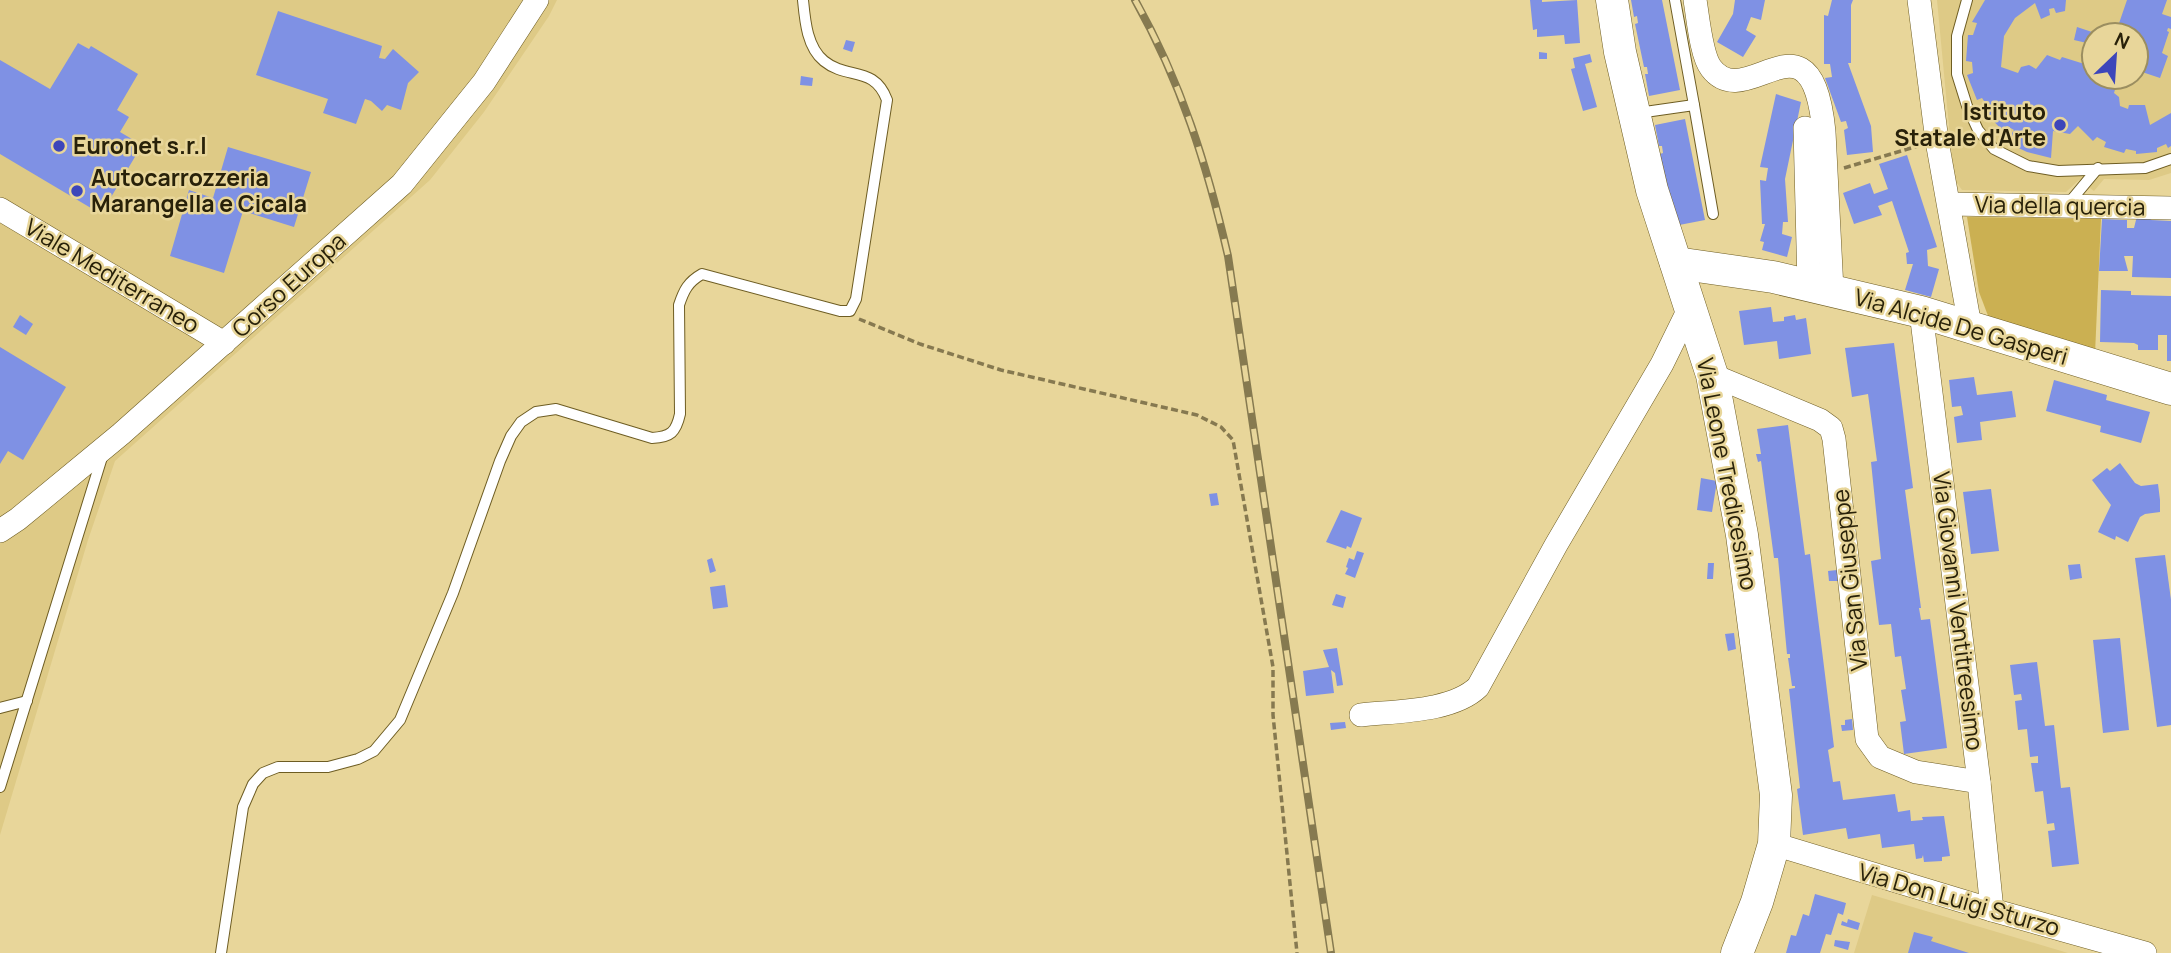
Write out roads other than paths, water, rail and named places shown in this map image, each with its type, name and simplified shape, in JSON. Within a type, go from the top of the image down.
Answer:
[{"type":"street","name":"Corso Europa","points":[[0,531],[105,448],[402,184],[484,82],[537,0]]},
{"type":"street","name":"Via Leone Tredicesimo","points":[[1612,0],[1620,52],[1652,190],[1712,375],[1744,549],[1776,795],[1774,844],[1757,902],[1737,953]]},
{"type":"street","points":[[1695,0],[1706,57],[1710,68],[1718,75],[1737,80],[1797,66],[1815,83],[1822,108],[1824,132],[1820,288]]},
{"type":"street","points":[[1919,0],[1937,141],[1970,326]]},
{"type":"street","points":[[1805,128],[1820,288]]},
{"type":"street","name":"Via della quercia","points":[[1949,204],[2171,208]]},
{"type":"street","name":"Viale Mediterraneo","points":[[0,209],[224,343]]},
{"type":"street","name":"Via Alcide De Gasperi","points":[[1683,285],[1749,274]]},
{"type":"street","name":"Via Alcide De Gasperi","points":[[1683,285],[1698,291],[1734,276],[1749,274],[1820,288],[1970,326],[2171,389]]},
{"type":"street","points":[[1702,344],[1699,322],[1701,307],[1708,293],[1718,284]]},
{"type":"street","points":[[1361,715],[1446,704],[1467,697],[1478,687],[1662,363],[1683,285]]},
{"type":"street","name":"Via Giovanni Ventitreesimo","points":[[1920,312],[1979,782],[1992,910]]},
{"type":"street","name":"Via San Giuseppe","points":[[1712,375],[1820,420],[1831,428],[1867,739],[1880,757],[1916,772],[1979,782]]},
{"type":"street","name":"Via Don Luigi Sturzo","points":[[1774,844],[2145,953]]},
{"type":"lane","points":[[221,953],[243,807],[253,784],[263,772],[278,767],[328,766],[358,760],[374,751],[390,736],[400,720],[453,593],[500,461],[520,422],[537,412],[556,409],[652,438],[667,437],[677,429],[681,414],[679,305],[690,281],[702,274],[840,311],[850,311],[856,299],[887,100],[882,85],[824,61],[806,31],[803,0]]},
{"type":"lane","points":[[1675,0],[1713,214]]},
{"type":"lane","points":[[1967,0],[1957,36],[1957,74],[1978,130],[1994,149],[2028,166],[2058,171],[2145,168],[2171,159]]},
{"type":"lane","points":[[1635,114],[1694,105]]},
{"type":"lane","points":[[2066,206],[2098,168]]},
{"type":"lane","points":[[0,787],[105,448]]},
{"type":"lane","points":[[0,708],[27,701]]},
{"type":"railway","points":[[1135,0],[1166,62],[1191,125],[1228,256],[1331,953]]},
{"type":"place","name":"Istituto Statale d'Arte","points":[[2060,125]]},
{"type":"place","name":"Euronet s.r.l","points":[[59,146]]},
{"type":"place","name":"Autocarrozzeria Marangella e Cicala","points":[[77,191]]}]
